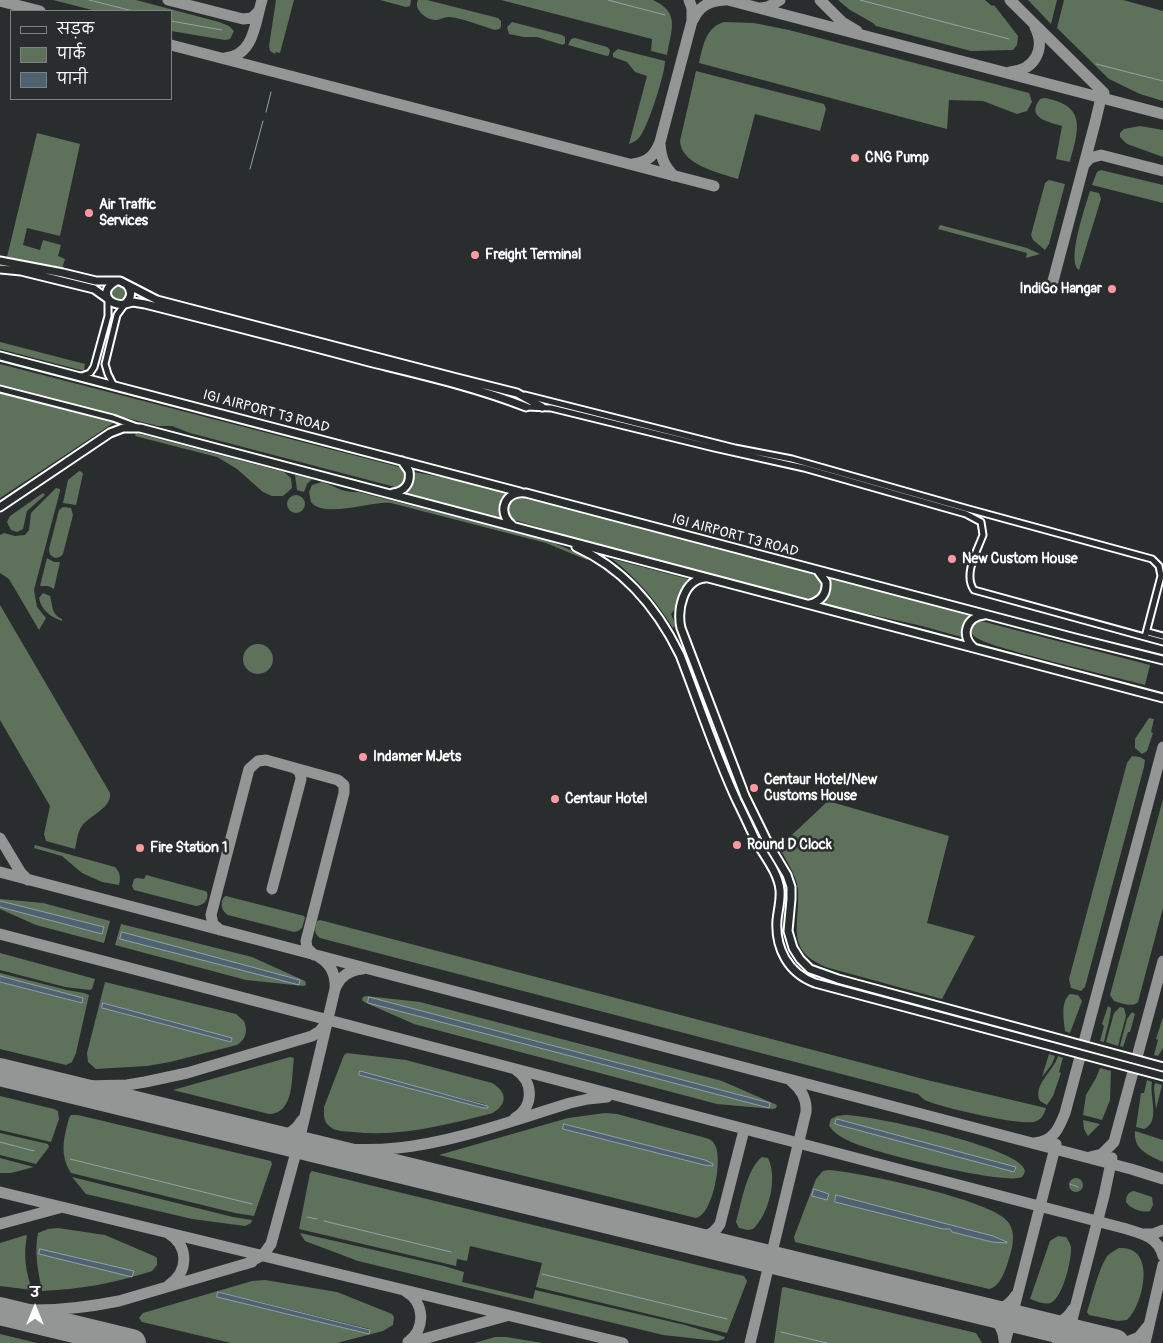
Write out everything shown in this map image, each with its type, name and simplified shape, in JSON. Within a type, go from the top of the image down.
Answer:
[{"type":"main road","points":[[0,261],[96,281],[124,282],[163,302],[517,393],[542,407]]},
{"type":"main road","points":[[0,269],[21,271],[94,288],[117,305],[133,302],[145,304],[452,383],[526,407]]},
{"type":"main road","points":[[108,298],[108,288],[116,282]]},
{"type":"main road","points":[[125,304],[131,294],[127,284]]},
{"type":"main road","name":"IGI AIRPORT T3 ROAD","points":[[0,356],[988,616],[1163,660]]},
{"type":"main road","points":[[0,507],[110,433],[123,428],[140,428],[1163,698]]},
{"type":"main road","points":[[388,493],[400,492],[408,483],[410,471],[403,462],[397,459]]},
{"type":"main road","points":[[517,527],[511,525],[504,517],[503,506],[514,493],[526,493]]},
{"type":"main road","points":[[555,538],[603,561],[631,583],[654,610],[668,631],[680,655],[733,791],[755,838],[777,877],[780,889],[777,921],[778,941],[792,969],[806,980],[815,983],[1163,1076]]},
{"type":"main road","points":[[804,603],[816,602],[825,594],[826,582],[823,576],[814,569]]},
{"type":"main road","points":[[709,578],[695,581],[688,587],[680,617],[681,628],[744,796],[787,875],[791,893],[788,931],[800,959],[810,969],[838,978],[1163,1067]]},
{"type":"main road","points":[[980,650],[974,648],[967,639],[967,627],[972,619],[977,616],[988,616]]},
{"type":"street","points":[[78,377],[90,372],[94,367],[108,316],[108,298]]},
{"type":"street","points":[[114,386],[105,364],[117,315],[125,304]]},
{"type":"street","points":[[0,389],[114,418],[140,428]]},
{"type":"street","points":[[517,393],[730,446],[801,461],[933,500],[1152,559],[1158,566],[1161,576],[1146,635]]},
{"type":"street","points":[[526,407],[542,407],[804,468],[966,514],[981,522],[983,530],[969,577],[970,584],[974,590],[1146,635],[1163,642]]},
{"type":"street","points":[[1146,635],[1163,636]]},
{"type":"green space","points":[[53,0],[136,0],[219,22],[229,26],[234,31],[230,39],[225,40],[172,31],[172,10],[92,10]]},
{"type":"green space","points":[[276,0],[294,0],[280,53],[276,52],[275,54],[270,51],[269,46]]},
{"type":"green space","points":[[380,0],[411,0],[410,6],[406,7]]},
{"type":"green space","points":[[418,0],[427,0],[498,18],[501,21],[501,27],[495,30],[453,17],[432,20],[421,13],[417,7]]},
{"type":"green space","points":[[501,0],[653,0],[662,5],[671,17],[672,30],[667,55],[651,51],[652,39]]},
{"type":"green space","points":[[838,0],[985,0],[992,6],[994,5],[1018,36],[1017,45],[1013,50],[971,51],[876,26]]},
{"type":"green space","points":[[1028,0],[1057,0],[1051,24]]},
{"type":"green space","points":[[1064,0],[1123,0],[1163,11],[1163,101],[1140,94],[1109,79],[1057,28]]},
{"type":"green space","points":[[512,22],[562,35],[565,37],[565,43],[563,45],[537,37],[509,34],[507,27]]},
{"type":"green space","points":[[724,22],[754,23],[789,30],[1029,93],[1032,102],[1027,111],[1017,114],[983,101],[949,100],[947,129],[699,63],[709,33]]},
{"type":"green space","points":[[575,38],[607,47],[610,50],[609,55],[568,45],[571,39]]},
{"type":"green space","points":[[618,49],[665,61],[660,87],[648,120],[640,137],[629,144],[647,76],[635,72],[627,62],[613,57],[613,53]]},
{"type":"green space","points":[[696,71],[824,104],[826,109],[820,131],[755,114],[738,179],[703,167],[687,156],[682,149],[680,141]]},
{"type":"green space","points":[[1045,98],[1068,107],[1077,121],[1076,140],[1070,162],[1056,159],[1062,126],[1045,121],[1035,111],[1040,99]]},
{"type":"green space","points":[[1140,126],[1163,130],[1163,157],[1127,144],[1120,137],[1120,133],[1124,129]]},
{"type":"green space","points":[[37,133],[80,144],[60,236],[27,228],[23,245],[40,250],[43,240],[61,245],[58,256],[65,259],[62,269],[7,257]]},
{"type":"green space","points":[[1101,170],[1163,185],[1163,203],[1092,185],[1097,172]]},
{"type":"green space","points":[[1049,180],[1065,184],[1049,244],[1045,250],[1033,240],[1031,235],[1045,183]]},
{"type":"green space","points":[[1090,191],[1099,193],[1101,199],[1079,270],[1076,265],[1076,245]]},
{"type":"green space","points":[[940,225],[1027,248],[1040,254],[1026,258],[1027,253],[938,229]]},
{"type":"green space","points":[[119,284],[125,287],[128,293],[125,299],[119,302],[113,299],[110,293],[113,287]]},
{"type":"green space","points":[[0,342],[85,364],[84,371],[0,349]]},
{"type":"green space","points":[[0,364],[403,468],[408,474],[404,484],[395,487],[190,433],[172,426],[158,426],[0,386]]},
{"type":"green space","points":[[0,391],[113,420],[115,422],[0,498]]},
{"type":"green space","points":[[136,433],[284,472],[291,478],[292,488],[283,496],[272,496],[263,492],[237,469],[217,457],[135,436]]},
{"type":"green space","points":[[79,471],[83,474],[76,505],[63,503],[68,480]]},
{"type":"green space","points":[[414,472],[457,480],[508,494],[499,505],[501,519],[402,493],[412,485]]},
{"type":"green space","points":[[295,475],[312,479],[307,484],[304,492],[297,490]]},
{"type":"green space","points":[[322,482],[343,490],[358,492],[547,540],[589,558],[587,560],[546,543],[391,503],[337,509],[317,507],[311,502],[309,492],[312,485]]},
{"type":"green space","points":[[56,488],[60,489],[60,491],[34,590],[37,607],[46,618],[39,630],[9,579],[0,573],[0,535],[4,533],[15,536],[25,535],[29,530],[31,513]]},
{"type":"green space","points":[[43,493],[45,495],[27,511],[23,529],[17,532],[11,530],[7,522],[10,516]]},
{"type":"green space","points":[[296,495],[304,500],[305,504],[300,512],[296,513],[288,508],[287,504],[292,496]]},
{"type":"green space","points":[[518,497],[529,498],[815,573],[822,581],[822,590],[819,596],[810,599],[573,539],[511,519],[508,516],[508,507],[512,500]]},
{"type":"green space","points":[[63,507],[71,508],[73,515],[63,554],[55,558],[50,555],[49,549],[59,510]]},
{"type":"green space","points":[[47,558],[54,562],[60,562],[54,589],[48,586],[40,586]]},
{"type":"green space","points":[[612,559],[692,580],[688,583],[679,608],[676,608],[671,614],[676,626],[673,628],[646,591]]},
{"type":"green space","points":[[829,576],[970,616],[965,623],[965,638],[918,625],[822,604],[830,592]]},
{"type":"green space","points":[[43,593],[50,596],[54,612],[62,621],[50,615],[44,609],[39,598]]},
{"type":"green space","points":[[0,605],[110,793],[108,803],[80,828],[75,849],[46,841],[44,834],[50,806],[0,720]]},
{"type":"green space","points":[[977,620],[1150,665],[1145,685],[983,641],[971,632],[972,626]]},
{"type":"green space","points":[[258,644],[269,648],[273,659],[269,670],[258,674],[247,670],[243,659],[247,648]]},
{"type":"green space","points":[[1149,718],[1154,719],[1151,732],[1153,733],[1147,751],[1142,754],[1135,748],[1135,739]]},
{"type":"green space","points":[[1132,756],[1145,760],[1144,767],[1085,987],[1081,991],[1071,988],[1069,979],[1127,763]]},
{"type":"green space","points":[[1163,799],[1163,908],[1138,1002],[1133,1005],[1114,1001],[1110,995]]},
{"type":"green space","points":[[828,801],[949,836],[927,923],[975,936],[942,999],[829,968],[805,954],[800,946],[797,937],[798,890],[796,879],[779,847]]},
{"type":"green space","points":[[35,845],[115,867],[120,875],[119,885],[102,882],[82,873],[62,856],[34,848]]},
{"type":"green space","points":[[146,875],[205,891],[207,892],[207,900],[201,905],[196,906],[134,890],[132,886],[134,879],[144,879]]},
{"type":"green space","points":[[226,896],[304,916],[302,928],[294,932],[228,915],[222,907],[223,899]]},
{"type":"green space","points":[[0,899],[43,903],[110,921],[104,943],[36,925],[0,909],[0,907],[102,934],[104,928],[0,901]]},
{"type":"green space","points":[[320,920],[927,1080],[1046,1108],[1039,1120],[1025,1122],[997,1119],[948,1108],[926,1100],[918,1094],[320,938],[315,930],[317,921]]},
{"type":"green space","points":[[121,924],[252,957],[305,981],[306,985],[246,980],[115,945]]},
{"type":"green space","points":[[0,953],[95,979],[92,989],[65,987],[0,970]]},
{"type":"green space","points":[[0,973],[89,995],[76,1053],[72,1062],[66,1065],[0,1049],[0,982],[81,1003],[0,976]]},
{"type":"green space","points":[[105,982],[236,1014],[244,1021],[246,1028],[244,1037],[237,1045],[147,1066],[96,1069],[88,1062],[87,1053]],"holes":[[[103,1004],[232,1038],[231,1042],[102,1008]]]},
{"type":"green space","points":[[1070,994],[1078,995],[1082,1001],[1070,1033],[1065,1031],[1063,1011],[1067,997]]},
{"type":"green space","points":[[366,996],[420,1002],[722,1081],[777,1105],[773,1109],[717,1104],[414,1024],[364,1002],[362,1000]],"holes":[[[369,997],[770,1103],[769,1108],[368,1002]]]},
{"type":"green space","points":[[1108,1006],[1111,1008],[1110,1017],[1104,1042],[1100,1041],[1104,1026],[1102,1024]]},
{"type":"green space","points":[[1120,1007],[1124,1008],[1126,1016],[1118,1046],[1106,1042],[1114,1013]]},
{"type":"green space","points":[[1132,1012],[1135,1014],[1123,1047],[1120,1046],[1127,1019]]},
{"type":"green space","points":[[1163,1017],[1163,1048],[1158,1056],[1154,1055],[1158,1040],[1156,1039]]},
{"type":"green space","points":[[347,1053],[406,1060],[492,1083],[501,1090],[504,1098],[501,1105],[493,1113],[423,1129],[389,1133],[336,1130],[325,1121],[324,1107],[344,1055]],"holes":[[[359,1072],[488,1106],[483,1108],[359,1075]]]},
{"type":"green space","points":[[1049,1054],[1055,1056],[1052,1064],[1042,1077]]},
{"type":"green space","points":[[1058,1056],[1063,1058],[1059,1072],[1061,1073],[1053,1096],[1047,1105],[1040,1101],[1039,1089]]},
{"type":"green space","points":[[290,1057],[294,1058],[290,1093],[288,1101],[277,1112],[269,1114],[173,1090]]},
{"type":"green space","points":[[1100,1068],[1111,1071],[1110,1100],[1102,1120],[1083,1115],[1086,1095]]},
{"type":"green space","points":[[1147,1080],[1152,1082],[1153,1115],[1149,1126],[1144,1129],[1136,1127],[1141,1093],[1144,1093]]},
{"type":"green space","points":[[1155,1083],[1162,1085],[1156,1109],[1154,1088]]},
{"type":"green space","points":[[0,1096],[58,1111],[59,1119],[51,1142],[0,1130]]},
{"type":"green space","points":[[605,1113],[617,1114],[706,1138],[713,1142],[717,1152],[717,1173],[712,1197],[702,1215],[696,1218],[439,1155],[568,1118]],"holes":[[[564,1124],[705,1160],[713,1165],[704,1165],[563,1129]]]},
{"type":"green space","points":[[71,1115],[78,1115],[271,1161],[272,1164],[254,1216],[71,1173],[65,1159],[64,1139]]},
{"type":"green space","points":[[837,1116],[859,1116],[882,1120],[968,1141],[1013,1159],[1025,1170],[1022,1177],[994,1177],[922,1163],[881,1152],[852,1142],[836,1133],[829,1125],[831,1119]],"holes":[[[837,1119],[1014,1171],[836,1124]]]},
{"type":"green space","points":[[1083,1120],[1100,1124],[1088,1136],[1084,1129]]},
{"type":"green space","points":[[1135,1131],[1163,1140],[1163,1162],[1147,1154],[1139,1147],[1135,1138]]},
{"type":"green space","points":[[0,1133],[48,1144],[49,1147],[36,1164],[0,1155]]},
{"type":"green space","points":[[762,1157],[768,1158],[772,1175],[772,1185],[767,1205],[764,1214],[753,1229],[739,1228],[736,1222],[745,1187],[752,1169]]},
{"type":"green space","points":[[0,1158],[34,1167],[11,1173],[0,1173]]},
{"type":"green space","points":[[312,1171],[744,1276],[747,1281],[727,1333],[536,1287],[542,1263],[470,1246],[467,1261],[457,1259],[456,1266],[299,1229],[310,1173]]},
{"type":"green space","points":[[823,1171],[845,1172],[924,1188],[953,1196],[997,1214],[1008,1222],[1013,1237],[1011,1252],[1001,1278],[993,1288],[989,1289],[795,1242],[794,1237],[816,1179]],"holes":[[[945,1228],[993,1236],[1007,1242],[992,1242],[952,1232],[950,1229]]]},
{"type":"green space","points":[[72,1177],[252,1220],[251,1223],[245,1226],[192,1219],[86,1194]]},
{"type":"green space","points":[[1073,1178],[1079,1178],[1083,1185],[1079,1192],[1073,1192],[1069,1188],[1069,1182]]},
{"type":"green space","points":[[1134,1191],[1152,1197],[1153,1205],[1150,1211],[1137,1210],[1126,1202],[1130,1192]]},
{"type":"green space","points":[[58,1228],[105,1235],[154,1256],[157,1258],[157,1265],[152,1271],[107,1283],[42,1291],[36,1255],[38,1233]]},
{"type":"green space","points":[[300,1233],[464,1272],[462,1282],[533,1299],[535,1290],[685,1325],[725,1337],[717,1341],[663,1335],[358,1261],[305,1241]]},
{"type":"green space","points":[[26,1235],[26,1263],[32,1290],[0,1286],[0,1243]]},
{"type":"green space","points":[[1058,1236],[1066,1237],[1070,1243],[1071,1253],[1068,1268],[1060,1293],[1052,1302],[1047,1304],[1041,1303],[1030,1299],[1050,1241]]},
{"type":"green space","points":[[1119,1248],[1131,1250],[1139,1256],[1143,1265],[1144,1277],[1138,1302],[1127,1320],[1118,1321],[1089,1315],[1087,1312],[1103,1263],[1112,1252]]},
{"type":"green space","points":[[265,1280],[337,1292],[392,1314],[394,1317],[393,1325],[383,1331],[337,1343],[231,1343],[142,1322],[139,1318],[143,1313],[252,1281]],"holes":[[[219,1292],[370,1329],[368,1334],[217,1297]]]},
{"type":"green space","points":[[782,1288],[976,1333],[982,1343],[774,1343]]},
{"type":"green space","points":[[0,1334],[37,1343],[0,1343]]},
{"type":"green space","points":[[495,1337],[506,1337],[543,1343],[474,1343]]},
{"type":"water","points":[[0,901],[104,927],[102,934],[0,907]]},
{"type":"water","points":[[122,932],[300,980],[299,985],[120,939]]},
{"type":"water","points":[[0,976],[83,998],[82,1003],[0,982]]},
{"type":"water","points":[[369,997],[770,1103],[769,1108],[368,1003]]},
{"type":"water","points":[[103,1003],[232,1038],[231,1042],[102,1008]]},
{"type":"water","points":[[360,1071],[488,1106],[488,1108],[359,1075]]},
{"type":"water","points":[[837,1119],[1016,1167],[1014,1172],[835,1124]]},
{"type":"water","points":[[564,1124],[705,1160],[713,1164],[713,1166],[563,1129]]},
{"type":"water","points":[[814,1189],[829,1194],[827,1200],[812,1196]]},
{"type":"water","points":[[836,1195],[993,1236],[1007,1243],[992,1242],[952,1232],[950,1229],[943,1229],[835,1202]]},
{"type":"water","points":[[40,1249],[134,1271],[132,1277],[39,1254]]},
{"type":"water","points":[[218,1292],[370,1330],[369,1334],[217,1297]]},
{"type":"waterway","points":[[89,0],[129,10]]},
{"type":"waterway","points":[[608,0],[665,15]]},
{"type":"waterway","points":[[860,0],[1009,39]]},
{"type":"waterway","points":[[172,21],[222,30]]},
{"type":"waterway","points":[[1096,64],[1163,81]]},
{"type":"waterway","points":[[266,112],[271,92]]},
{"type":"waterway","points":[[250,169],[263,121]]},
{"type":"waterway","points":[[0,1142],[34,1151]]},
{"type":"waterway","points":[[70,1159],[252,1204]]},
{"type":"waterway","points":[[1070,1184],[1078,1187]]},
{"type":"waterway","points":[[307,1217],[317,1219]]},
{"type":"waterway","points":[[324,1221],[451,1252]]},
{"type":"waterway","points":[[542,1274],[727,1319]]},
{"type":"waterway","points":[[781,1332],[827,1343]]},
{"type":"taxiway","points":[[168,0],[243,19],[252,18],[258,12]]},
{"type":"taxiway","points":[[225,58],[235,56],[248,45],[255,28],[262,0]]},
{"type":"taxiway","points":[[633,164],[643,162],[650,157],[656,151],[660,142],[692,21],[692,8],[689,0]]},
{"type":"taxiway","points":[[693,20],[702,7],[715,1],[725,0]]},
{"type":"taxiway","points":[[728,0],[1163,114]]},
{"type":"taxiway","points":[[761,8],[768,7],[780,0]]},
{"type":"taxiway","points":[[820,0],[842,22],[857,31]]},
{"type":"taxiway","points":[[1010,0],[1104,93]]},
{"type":"taxiway","points":[[0,1],[36,10]]},
{"type":"taxiway","points":[[1010,72],[1026,67],[1036,57],[1039,43],[1035,27]]},
{"type":"taxiway","points":[[172,45],[714,186]]},
{"type":"taxiway","points":[[1053,281],[1095,123],[1100,102],[1099,88]]},
{"type":"taxiway","points":[[660,144],[664,162],[674,176]]},
{"type":"taxiway","points":[[1084,165],[1090,158],[1101,155],[1163,171]]},
{"type":"taxiway","points":[[1035,1143],[1051,1137],[1058,1129],[1065,1113],[1163,747]]},
{"type":"taxiway","points":[[220,930],[213,924],[211,915],[249,769],[258,761],[266,760],[338,780],[344,785],[344,793],[306,941],[307,948],[314,955]]},
{"type":"taxiway","points":[[272,889],[301,779],[300,772],[296,769]]},
{"type":"taxiway","points":[[0,838],[21,873],[28,880]]},
{"type":"taxiway","points":[[0,872],[1131,1169],[1163,1179]]},
{"type":"taxiway","points":[[0,934],[1123,1228],[1148,1236],[1161,1249],[1163,1256]]},
{"type":"taxiway","points":[[319,957],[332,970],[335,979],[335,989]]},
{"type":"taxiway","points":[[1090,1157],[1102,1154],[1114,1142],[1163,961]]},
{"type":"taxiway","points":[[246,1264],[263,1255],[271,1244],[298,1145],[335,989],[346,974],[363,969]]},
{"type":"taxiway","points":[[31,1080],[86,1086],[127,1085],[145,1082],[187,1073],[312,1036],[320,1031],[325,1024]]},
{"type":"taxiway","points":[[515,1118],[526,1108],[529,1094],[526,1081],[516,1070]]},
{"type":"taxiway","points":[[750,1343],[806,1112],[806,1103],[803,1095],[792,1082]]},
{"type":"taxiway","points":[[286,1142],[327,1148],[355,1149],[383,1149],[419,1145],[484,1130],[570,1103],[607,1097]]},
{"type":"taxiway","points":[[266,1137],[277,1137],[287,1134],[295,1129],[302,1120]]},
{"type":"taxiway","points":[[686,1239],[706,1236],[713,1232],[720,1224],[744,1130]]},
{"type":"taxiway","points":[[1005,1343],[1056,1144]]},
{"type":"taxiway","points":[[1066,1343],[1112,1158]]},
{"type":"taxiway","points":[[0,1192],[623,1343]]},
{"type":"taxiway","points":[[0,1224],[59,1208]]},
{"type":"taxiway","points":[[1144,1234],[1153,1234],[1163,1230]]},
{"type":"taxiway","points":[[168,1233],[180,1245],[184,1259],[180,1273],[169,1285]]},
{"type":"taxiway","points":[[0,1308],[45,1310],[104,1304],[252,1262]]},
{"type":"taxiway","points":[[1145,1343],[1163,1265]]},
{"type":"taxiway","points":[[405,1291],[416,1302],[421,1316],[418,1330],[408,1342]]},
{"type":"taxiway","points":[[982,1311],[1002,1308],[1016,1295]]},
{"type":"taxiway","points":[[1039,1325],[1059,1322],[1070,1314],[1073,1309]]},
{"type":"taxiway","points":[[983,1311],[998,1323],[1004,1340]]},
{"type":"taxiway","points":[[409,1343],[506,1316]]},
{"type":"taxiway","points":[[1040,1325],[1050,1330],[1059,1343]]},
{"type":"taxiway","points":[[1124,1343],[1139,1337],[1148,1326]]},
{"type":"runway","points":[[0,1072],[1115,1343]]},
{"type":"runway","points":[[0,1311],[132,1343]]},
{"type":"place","name":"CNG Pump","points":[[855,158]]},
{"type":"place","name":"Air Traffic Services","points":[[89,213]]},
{"type":"place","name":"Freight Terminal","points":[[475,255]]},
{"type":"place","name":"IndiGo Hangar","points":[[1112,289]]},
{"type":"place","name":"New Custom House","points":[[952,559]]},
{"type":"place","name":"Indamer MJets","points":[[363,757]]},
{"type":"place","name":"Centaur Hotel/New Customs House","points":[[754,788]]},
{"type":"place","name":"Centaur Hotel","points":[[555,799]]},
{"type":"place","name":"Round D Clock","points":[[737,845]]},
{"type":"place","name":"Fire Station 1","points":[[140,848]]}]
